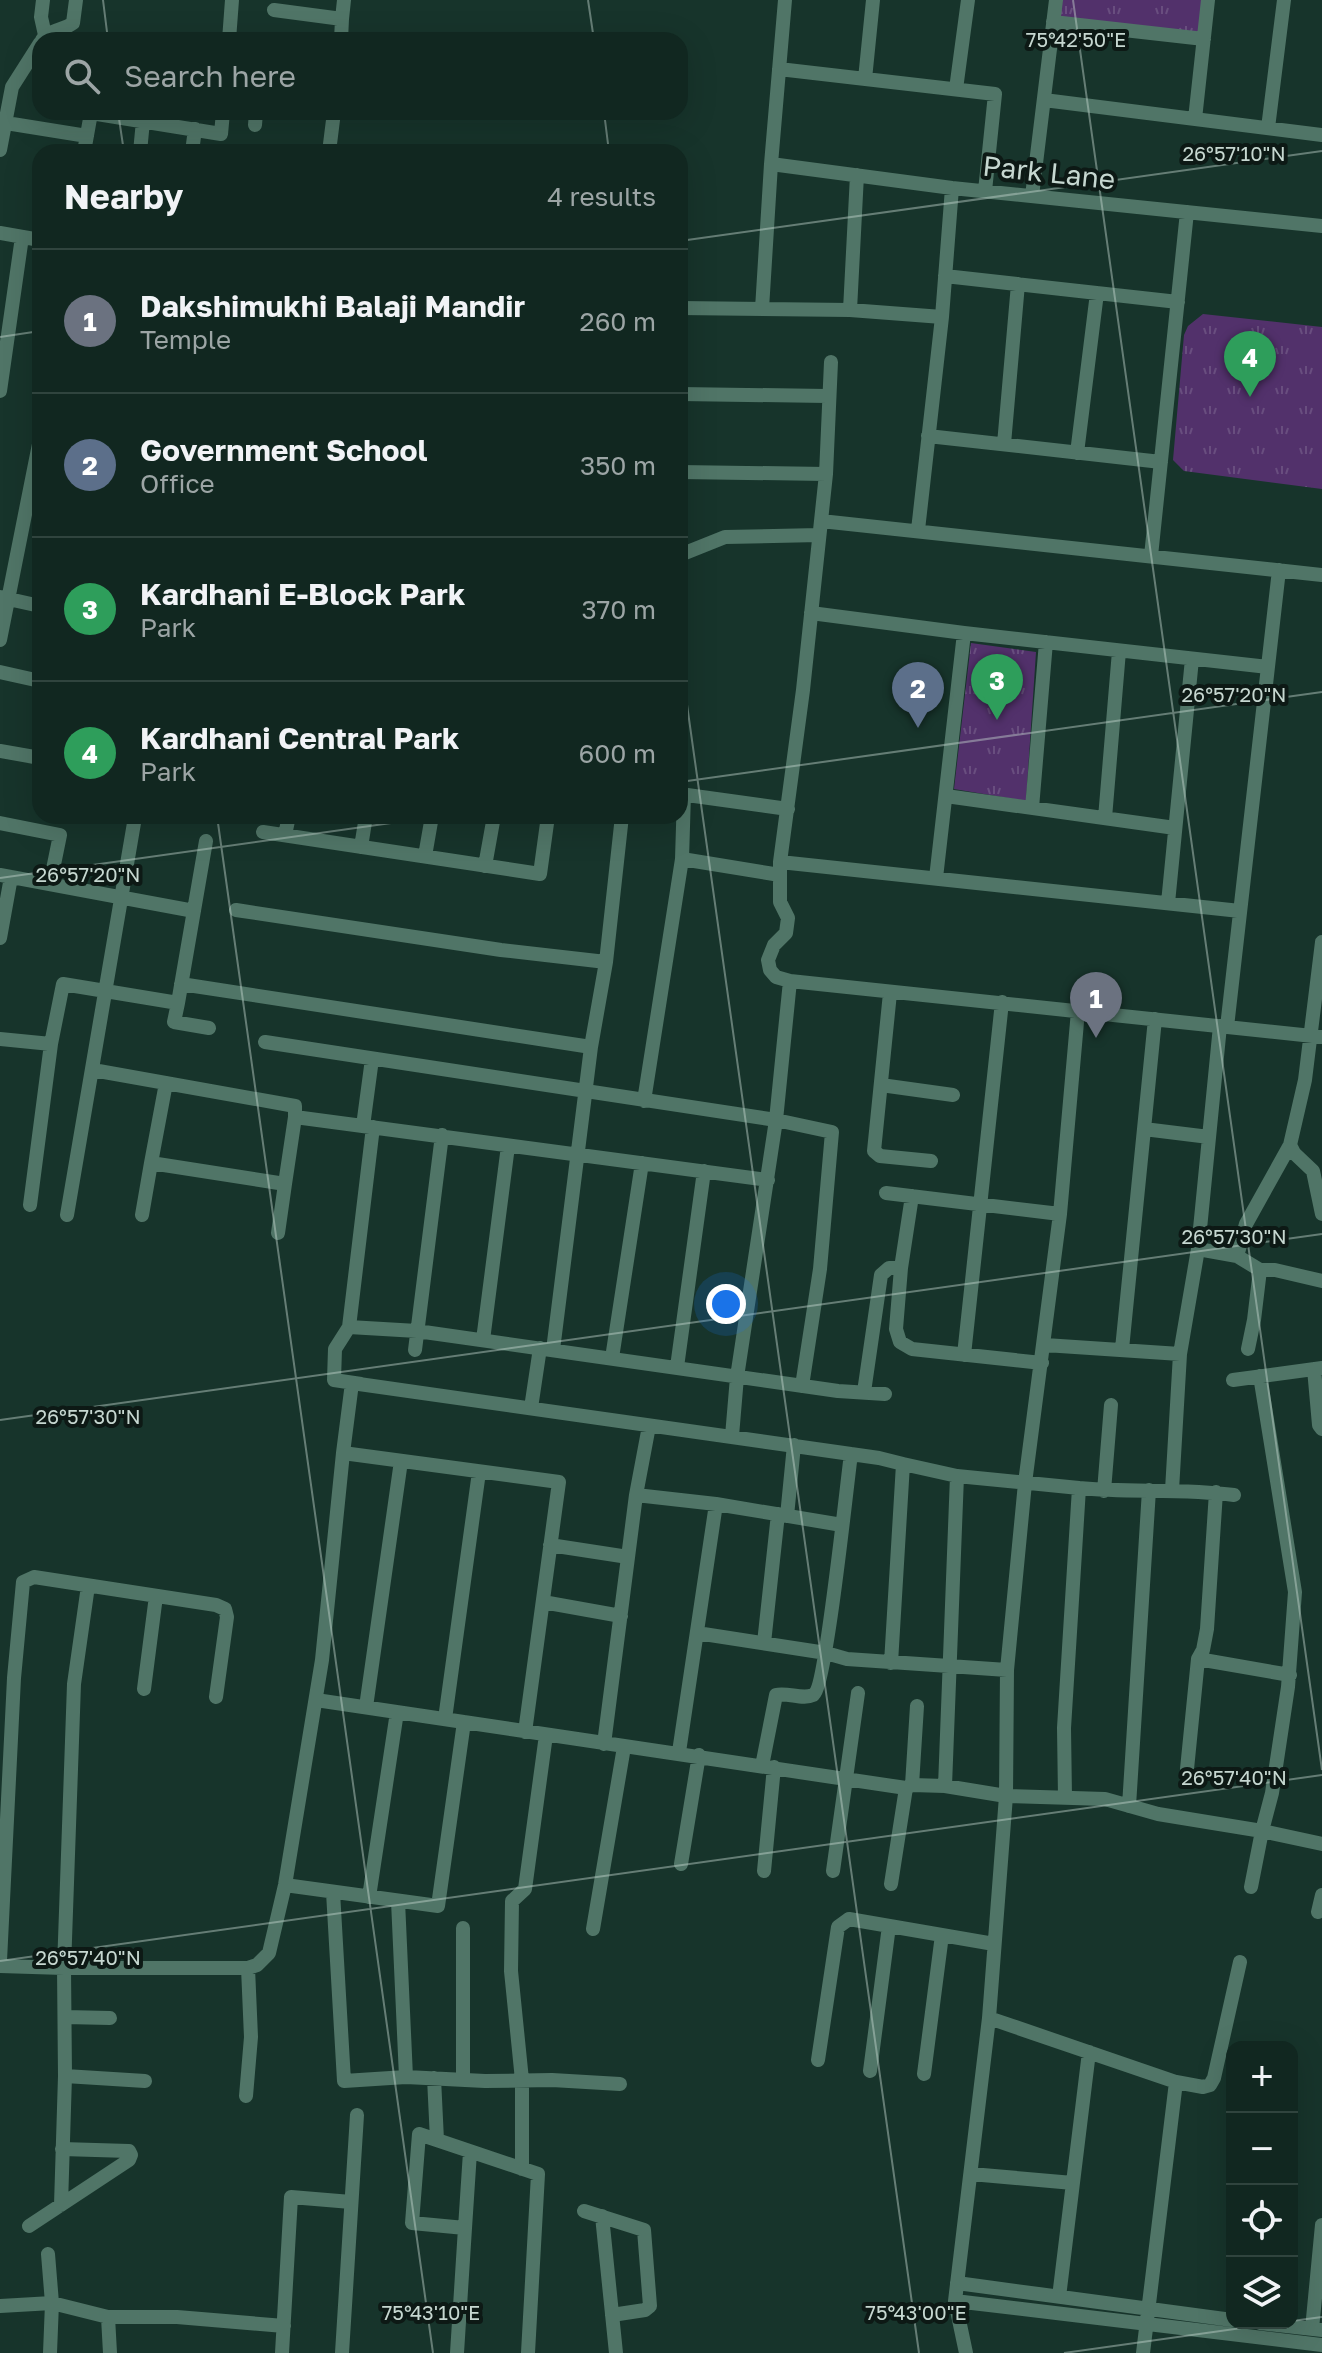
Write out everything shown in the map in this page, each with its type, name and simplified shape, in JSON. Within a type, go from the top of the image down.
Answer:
[{"type":"street","points":[[42,32],[43,0]]},
{"type":"street","points":[[59,32],[73,23],[76,0]]},
{"type":"street","points":[[230,32],[232,0]]},
{"type":"street","points":[[341,32],[344,0]]},
{"type":"street","points":[[762,309],[785,0]]},
{"type":"street","points":[[865,79],[872,0]]},
{"type":"street","points":[[956,89],[968,0]]},
{"type":"street","points":[[1032,196],[1056,0]]},
{"type":"street","points":[[1195,119],[1208,0]]},
{"type":"street","points":[[1268,128],[1284,0]]},
{"type":"street","points":[[274,10],[342,19]]},
{"type":"street","points":[[1053,22],[1204,39]]},
{"type":"street","points":[[0,150],[12,87],[32,56]]},
{"type":"street","points":[[779,69],[995,94],[985,191]]},
{"type":"street","points":[[1044,100],[1322,135]]},
{"type":"street","points":[[86,144],[90,120]]},
{"type":"street","points":[[136,120],[221,134],[222,120]]},
{"type":"street","points":[[330,144],[333,120]]},
{"type":"street","points":[[141,144],[143,121]]},
{"type":"street","points":[[6,123],[87,136]]},
{"type":"street","points":[[193,144],[195,129]]},
{"type":"street","name":"Park Lane","points":[[771,164],[952,188],[1322,226]]},
{"type":"street","points":[[850,310],[857,175]]},
{"type":"street","points":[[918,530],[942,317],[952,188]]},
{"type":"street","points":[[1151,556],[1187,212]]},
{"type":"street","points":[[0,233],[32,239]]},
{"type":"street","points":[[0,391],[22,237]]},
{"type":"street","points":[[945,276],[1178,302]]},
{"type":"street","points":[[1004,444],[1018,284]]},
{"type":"street","points":[[1077,453],[1097,293]]},
{"type":"street","points":[[688,308],[850,310],[942,317]]},
{"type":"street","points":[[831,362],[827,396],[826,474],[780,868],[780,902],[788,918],[786,933],[774,945],[768,960],[776,977],[890,993],[1316,1036]]},
{"type":"street","points":[[688,394],[827,396]]},
{"type":"street","points":[[928,436],[1161,462]]},
{"type":"street","points":[[688,472],[826,474]]},
{"type":"street","points":[[0,640],[4,598],[32,474]]},
{"type":"street","points":[[688,552],[725,537],[820,528],[918,530],[1322,575]]},
{"type":"street","points":[[1172,1490],[1180,1354],[1198,1249],[1279,570]]},
{"type":"street","points":[[4,598],[32,604]]},
{"type":"street","points":[[811,613],[1268,667]]},
{"type":"street","points":[[936,878],[964,633]]},
{"type":"street","points":[[1032,808],[1046,642]]},
{"type":"street","points":[[1105,818],[1119,651]]},
{"type":"street","points":[[1168,903],[1192,659]]},
{"type":"street","points":[[0,672],[32,679]]},
{"type":"street","points":[[0,751],[32,757]]},
{"type":"street","points":[[688,795],[788,809]]},
{"type":"street","points":[[946,796],[1175,828]]},
{"type":"street","points":[[0,823],[60,835],[50,884]]},
{"type":"street","points":[[67,1215],[134,824]]},
{"type":"street","points":[[285,835],[287,824]]},
{"type":"street","points":[[361,847],[365,824]]},
{"type":"street","points":[[425,856],[431,824]]},
{"type":"street","points":[[485,866],[493,824]]},
{"type":"street","points":[[263,832],[540,874],[547,824]]},
{"type":"street","points":[[531,1408],[547,1349],[564,1248],[591,1047],[606,962],[621,824]]},
{"type":"street","points":[[644,1101],[682,859],[682,824]]},
{"type":"street","points":[[206,841],[174,1022],[209,1028]]},
{"type":"street","points":[[682,859],[936,878],[1240,911]]},
{"type":"street","points":[[0,938],[6,876],[194,911]]},
{"type":"street","points":[[236,910],[501,950],[606,962]]},
{"type":"street","points":[[1237,1256],[1246,1224],[1290,1145],[1316,1036],[1322,942]]},
{"type":"street","points":[[732,1436],[737,1377],[776,1120],[790,981]]},
{"type":"street","points":[[30,1205],[51,1044],[63,984],[178,1003]]},
{"type":"street","points":[[181,984],[591,1047]]},
{"type":"street","points":[[890,993],[875,1135],[876,1154],[931,1161]]},
{"type":"street","points":[[964,1355],[1002,1002]]},
{"type":"street","points":[[966,2353],[955,2301],[989,2018],[1006,1796],[1007,1670],[1025,1483],[1060,1214],[1078,1011]]},
{"type":"street","points":[[1122,1349],[1155,1019]]},
{"type":"street","points":[[0,1039],[51,1044]]},
{"type":"street","points":[[265,1042],[776,1120],[832,1132],[820,1269],[802,1386]]},
{"type":"street","points":[[372,1059],[349,1327],[335,1349],[334,1380],[794,1445],[957,1476],[1104,1491],[1172,1490],[1234,1495]]},
{"type":"street","points":[[93,1070],[295,1106],[278,1233]]},
{"type":"street","points":[[142,1215],[166,1083]]},
{"type":"street","points":[[881,1085],[953,1095]]},
{"type":"street","points":[[295,1117],[768,1180]]},
{"type":"street","points":[[1144,1129],[1209,1137]]},
{"type":"street","points":[[415,1350],[442,1135]]},
{"type":"street","points":[[1290,1145],[1313,1171],[1322,1214]]},
{"type":"street","points":[[483,1340],[508,1146]]},
{"type":"street","points":[[151,1163],[285,1184]]},
{"type":"street","points":[[612,1358],[642,1163]]},
{"type":"street","points":[[677,1367],[704,1171]]},
{"type":"street","points":[[886,1193],[1060,1214]]},
{"type":"street","points":[[912,1196],[901,1268],[896,1329],[900,1342],[912,1349],[1042,1363]]},
{"type":"street","points":[[1198,1249],[1237,1256],[1260,1270],[1275,1270],[1322,1281]]},
{"type":"street","points":[[864,1392],[881,1275],[889,1268],[901,1268]]},
{"type":"street","points":[[1248,1349],[1260,1270]]},
{"type":"street","points":[[349,1327],[417,1331],[802,1386],[885,1394]]},
{"type":"street","points":[[1045,1345],[1180,1354]]},
{"type":"street","points":[[1233,1380],[1318,1369],[1319,1425],[1322,1429]]},
{"type":"street","points":[[1251,1887],[1272,1793],[1290,1675],[1295,1592],[1260,1376]]},
{"type":"street","points":[[216,1697],[227,1617],[225,1609],[216,1605],[34,1577],[23,1582],[14,1678],[0,1963],[64,1968],[248,1968],[257,1965],[269,1953],[285,1885],[316,1700],[352,1383],[361,1384]]},
{"type":"street","points":[[1104,1491],[1111,1405]]},
{"type":"street","points":[[604,1744],[636,1495],[649,1426]]},
{"type":"street","points":[[764,1643],[794,1445]]},
{"type":"street","points":[[343,1453],[559,1482],[525,1732]]},
{"type":"street","points":[[764,1871],[768,1766],[776,1695],[813,1695],[817,1690],[826,1653],[851,1454]]},
{"type":"street","points":[[366,1707],[401,1461]]},
{"type":"street","points":[[891,1663],[903,1464]]},
{"type":"street","points":[[445,1719],[479,1472]]},
{"type":"street","points":[[945,1786],[957,1476]]},
{"type":"street","points":[[1065,1797],[1064,1728],[1079,1488]]},
{"type":"street","points":[[1129,1806],[1149,1490]]},
{"type":"street","points":[[1187,1769],[1198,1659],[1207,1629],[1216,1492]]},
{"type":"street","points":[[636,1495],[716,1504],[842,1525]]},
{"type":"street","points":[[679,1752],[716,1504]]},
{"type":"street","points":[[550,1545],[628,1557]]},
{"type":"street","points":[[61,2205],[64,1968],[74,1684],[88,1586]]},
{"type":"street","points":[[144,1689],[156,1596]]},
{"type":"street","points":[[543,1602],[621,1616]]},
{"type":"street","points":[[697,1633],[847,1659],[1007,1670]]},
{"type":"street","points":[[1198,1659],[1290,1675]]},
{"type":"street","points":[[833,1871],[858,1693]]},
{"type":"street","points":[[316,1700],[909,1787],[945,1786],[1006,1796],[1105,1799],[1322,1844]]},
{"type":"street","points":[[891,1884],[909,1787],[917,1706]]},
{"type":"street","points":[[369,1897],[397,1712]]},
{"type":"street","points":[[285,1885],[438,1906],[464,1722]]},
{"type":"street","points":[[522,2169],[522,2080],[511,1971],[512,1901],[525,1889],[546,1735]]},
{"type":"street","points":[[593,1929],[624,1747]]},
{"type":"street","points":[[681,1864],[699,1755]]},
{"type":"street","points":[[333,1892],[344,2081],[406,2077],[620,2084]]},
{"type":"street","points":[[1318,1912],[1322,1895]]},
{"type":"street","points":[[398,1901],[406,2077]]},
{"type":"street","points":[[818,2060],[838,1927],[849,1919],[994,1944]]},
{"type":"street","points":[[870,2071],[889,1926]]},
{"type":"street","points":[[463,1928],[463,2080]]},
{"type":"street","points":[[924,2074],[942,1935]]},
{"type":"street","points":[[989,2018],[1176,2082],[1203,2087],[1210,2085],[1214,2078],[1240,1962]]},
{"type":"street","points":[[246,2096],[251,2037],[248,1968]]},
{"type":"street","points":[[65,2017],[110,2018]]},
{"type":"street","points":[[1059,2297],[1089,2052]]},
{"type":"street","points":[[65,2076],[145,2081]]},
{"type":"street","points":[[434,2078],[437,2140]]},
{"type":"street","points":[[1143,2353],[1176,2082]]},
{"type":"street","points":[[342,2353],[357,2115]]},
{"type":"street","points":[[465,2228],[412,2223],[419,2134],[538,2174],[528,2353]]},
{"type":"street","points":[[29,2226],[129,2160],[131,2155],[129,2151],[62,2149]]},
{"type":"street","points":[[457,2353],[470,2152]]},
{"type":"street","points":[[971,2174],[1073,2183]]},
{"type":"street","points":[[282,2353],[291,2197],[351,2202]]},
{"type":"street","points":[[584,2211],[644,2230],[650,2306],[645,2310],[612,2315]]},
{"type":"street","points":[[602,2216],[616,2353]]},
{"type":"street","points":[[1266,2339],[1317,2330],[1322,2225]]},
{"type":"street","points":[[48,2254],[52,2303],[50,2353]]},
{"type":"street","points":[[957,2283],[1149,2309],[1226,2314]]},
{"type":"street","points":[[955,2301],[1322,2345]]},
{"type":"street","points":[[0,2306],[52,2303],[108,2317],[177,2317],[284,2326]]},
{"type":"street","points":[[108,2317],[110,2353]]},
{"type":"green space","points":[[1056,0],[1208,0],[1204,39],[1053,22]]},
{"type":"green space","points":[[1203,314],[1322,327],[1322,489],[1184,471],[1173,460],[1184,335],[1188,326]]},
{"type":"green space","points":[[971,643],[1036,652],[1026,801],[954,789]]},
{"type":"place","name":"Kardhani Central Park","points":[[1250,397]]},
{"type":"place","name":"Kardhani E-Block Park","points":[[997,720]]},
{"type":"place","name":"Government School","points":[[918,728]]},
{"type":"place","name":"Dakshimukhi Balaji Mandir","points":[[1096,1038]]}]
